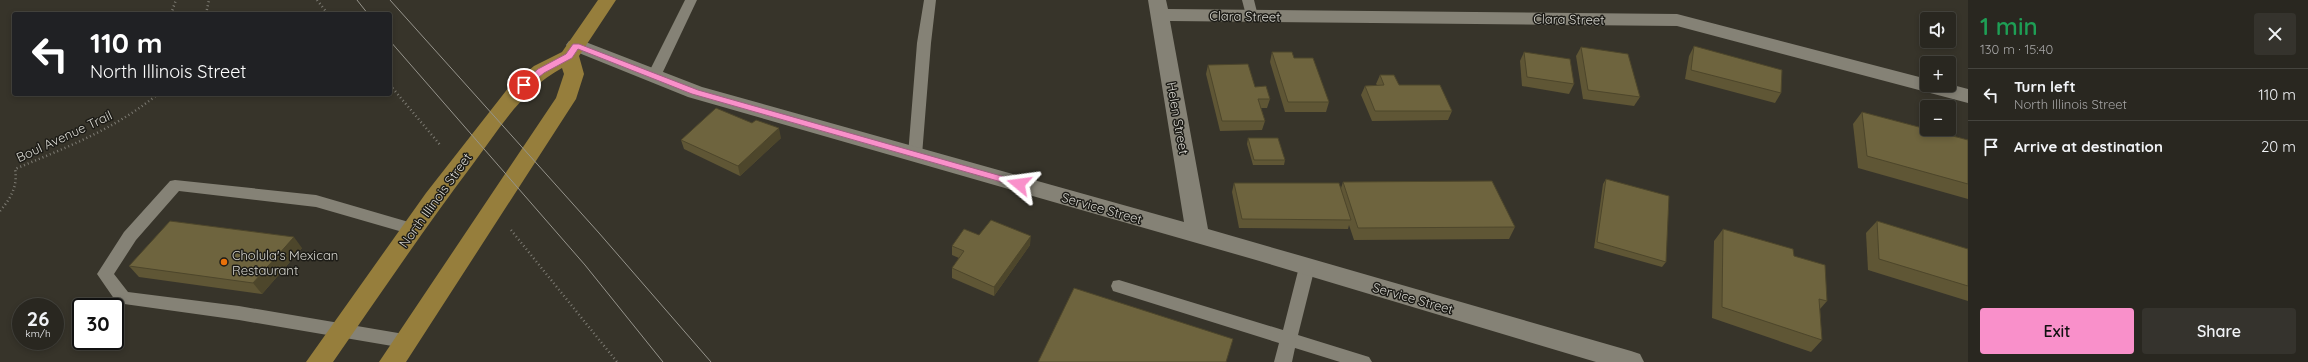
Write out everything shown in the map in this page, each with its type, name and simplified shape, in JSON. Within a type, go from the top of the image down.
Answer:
[{"type":"main road","name":"North Illinois Street","points":[[319,362],[413,229],[516,92],[541,71],[573,51],[607,0]]},
{"type":"main road","points":[[392,362],[404,341],[566,99],[574,74],[573,51]]},
{"type":"street","name":"Clara Street","points":[[1159,8],[1250,8],[1677,20],[1968,96]]},
{"type":"street","name":"Helen Street","points":[[1159,8],[1198,235]]},
{"type":"street","name":"Service Street","points":[[573,51],[654,76],[695,92],[1198,235],[1631,362]]},
{"type":"lane","points":[[654,76],[691,0]]},
{"type":"lane","points":[[915,154],[924,43],[930,0]]},
{"type":"lane","points":[[404,341],[239,313],[123,298],[105,274],[130,236],[175,185],[316,201],[413,229]]},
{"type":"lane","points":[[1283,362],[1307,267]]},
{"type":"lane","points":[[1119,286],[1363,362]]},
{"type":"path","points":[[172,12],[176,0]]},
{"type":"path","points":[[206,12],[209,0]]},
{"type":"path","points":[[317,0],[326,12]]},
{"type":"path","points":[[392,87],[405,102]]},
{"type":"path","name":"Boul Avenue Trail","points":[[0,212],[15,186],[17,178],[15,168],[105,131],[142,107],[156,96]]},
{"type":"path","points":[[573,306],[617,362]]},
{"type":"building","points":[[1694,46],[1782,70],[1781,93],[1691,70]]},
{"type":"building","points":[[1581,47],[1628,54],[1640,97],[1588,90]]},
{"type":"building","points":[[1272,52],[1292,52],[1294,58],[1313,58],[1329,102],[1288,102]]},
{"type":"building","points":[[1524,52],[1570,59],[1574,84],[1527,77]]},
{"type":"building","points":[[1248,64],[1255,87],[1266,86],[1270,99],[1258,99],[1265,121],[1222,121],[1208,65]]},
{"type":"building","points":[[1380,75],[1394,75],[1399,85],[1440,85],[1452,111],[1375,111],[1365,86],[1384,85]]},
{"type":"building","points":[[716,108],[752,123],[756,120],[779,128],[738,166],[681,140]]},
{"type":"building","points":[[1862,112],[1920,127],[1920,136],[1953,136],[1968,140],[1968,184],[1867,156]]},
{"type":"building","points":[[1248,138],[1278,138],[1285,160],[1254,160]]},
{"type":"building","points":[[1606,179],[1669,196],[1666,262],[1597,242]]},
{"type":"building","points":[[1492,181],[1515,227],[1358,228],[1343,182]]},
{"type":"building","points":[[1234,183],[1339,183],[1351,220],[1242,219]]},
{"type":"building","points":[[991,220],[1031,236],[994,287],[952,268],[964,251],[952,246],[964,229],[979,235]]},
{"type":"building","points":[[170,221],[294,237],[253,283],[129,266]]},
{"type":"building","points":[[1877,221],[1968,249],[1968,286],[1879,259]]},
{"type":"building","points":[[1723,229],[1793,249],[1794,256],[1825,265],[1827,301],[1819,299],[1822,340],[1722,307]]},
{"type":"building","points":[[1074,288],[1233,339],[1226,362],[1038,362]]},
{"type":"tram line","points":[[357,0],[366,12]]},
{"type":"tram line","points":[[390,0],[599,233],[711,362]]},
{"type":"tram line","points":[[392,43],[585,265],[663,362]]},
{"type":"place","name":"Cholula's Mexican Restaurant","points":[[224,262]]},
{"type":"route","points":[[524,85],[541,71],[569,56],[576,46],[695,92],[1019,184]]}]
